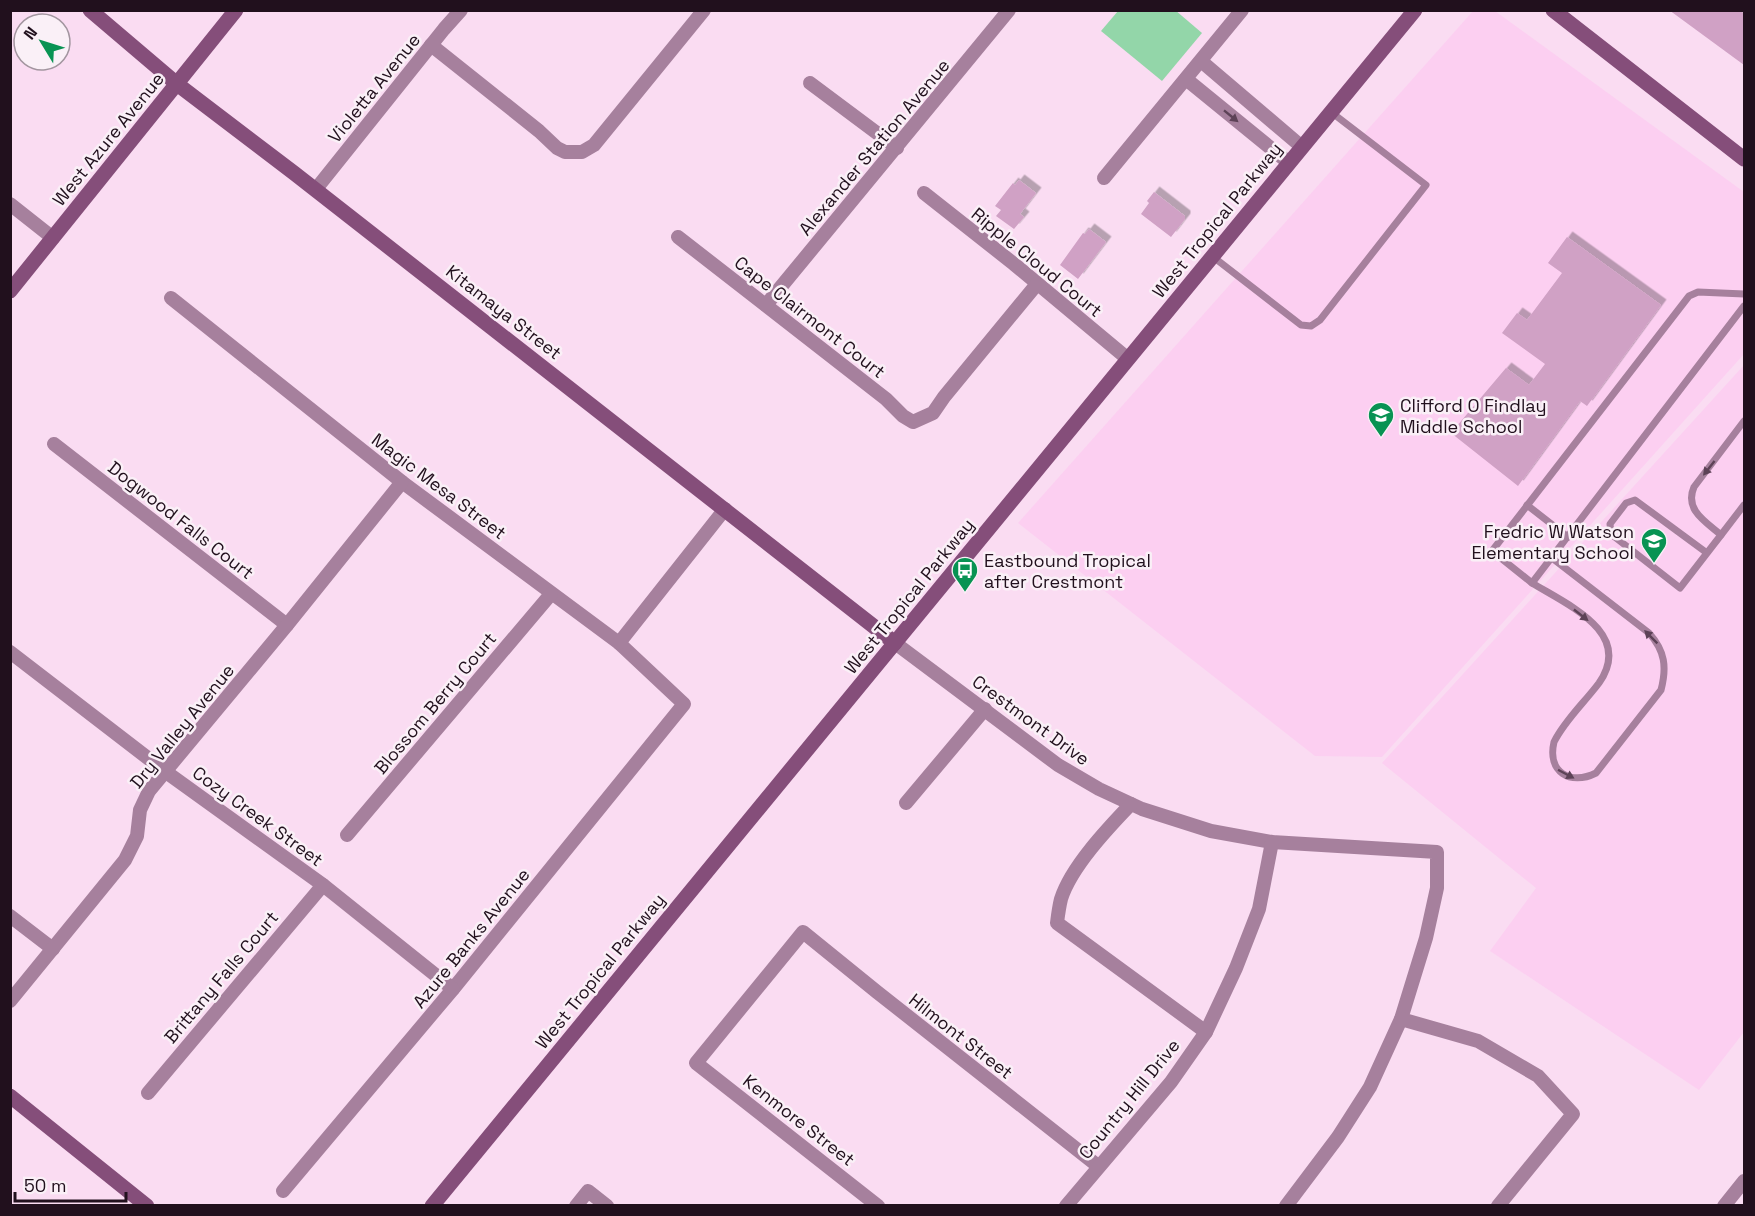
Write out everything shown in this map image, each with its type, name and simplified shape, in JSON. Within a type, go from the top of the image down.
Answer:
[{"type":"main road","name":"Kitamaya Street","points":[[90,10],[177,84],[316,189],[895,643]]},
{"type":"main road","name":"West Azure Avenue","points":[[10,291],[236,10]]},
{"type":"main road","name":"West Tropical Parkway","points":[[432,1206],[1415,10]]},
{"type":"main road","points":[[1553,10],[1744,159]]},
{"type":"main road","points":[[10,1096],[147,1206]]},
{"type":"street","name":"Violetta Avenue","points":[[316,189],[461,10]]},
{"type":"street","points":[[431,45],[557,148],[565,152],[576,153],[589,150],[594,145],[704,10]]},
{"type":"street","name":"Alexander Station Avenue","points":[[766,306],[1009,10]]},
{"type":"street","points":[[1104,178],[1242,10]]},
{"type":"street","points":[[1201,62],[1302,147]]},
{"type":"street","points":[[1186,79],[1289,163]]},
{"type":"street","points":[[810,83],[897,148]]},
{"type":"street","name":"Ripple Cloud Court","points":[[924,194],[1128,359]]},
{"type":"street","points":[[10,204],[53,238]]},
{"type":"street","name":"Cape Clairmont Court","points":[[678,237],[913,422],[933,413],[1037,284]]},
{"type":"street","name":"Magic Mesa Street","points":[[171,298],[402,482],[618,643],[684,704]]},
{"type":"street","name":"Dogwood Falls Court","points":[[54,444],[286,625]]},
{"type":"street","name":"Dry Valley Avenue","points":[[10,1001],[125,860],[137,836],[140,810],[149,791],[402,482]]},
{"type":"street","points":[[618,643],[725,509]]},
{"type":"street","name":"Blossom Berry Court","points":[[347,836],[550,594]]},
{"type":"street","name":"Crestmont Drive","points":[[895,643],[1058,765],[1099,789],[1131,804],[1211,831],[1272,842],[1437,852],[1437,888],[1426,938],[1401,1019]]},
{"type":"street","name":"Cozy Creek Street","points":[[10,652],[166,772],[323,885],[453,989]]},
{"type":"street","name":"Azure Banks Avenue","points":[[283,1191],[453,989],[684,704]]},
{"type":"street","points":[[906,804],[985,709]]},
{"type":"street","points":[[1131,804],[1108,828],[1072,878],[1061,898],[1057,923],[1206,1032]]},
{"type":"street","name":"Country Hill Drive","points":[[1066,1206],[1171,1082],[1206,1032],[1236,968],[1258,909],[1272,842]]},
{"type":"street","name":"Brittany Falls Court","points":[[148,1093],[323,885]]},
{"type":"street","points":[[10,916],[52,949]]},
{"type":"street","name":"Kenmore Street","points":[[803,932],[696,1063],[878,1206]]},
{"type":"street","name":"Hilmont Street","points":[[803,932],[1098,1166]]},
{"type":"street","points":[[1286,1206],[1338,1137],[1370,1087],[1401,1019],[1478,1041],[1538,1076],[1573,1114],[1498,1206]]},
{"type":"street","points":[[1724,1206],[1744,1181]]},
{"type":"street","points":[[576,1206],[588,1191],[607,1206]]},
{"type":"lane","points":[[1212,256],[1301,325],[1311,326],[1320,320],[1426,184],[1331,112]]},
{"type":"lane","points":[[1552,558],[1649,633],[1659,644],[1663,655],[1664,679],[1661,690],[1596,773],[1580,779],[1572,778],[1557,769],[1552,752],[1554,742],[1606,671],[1610,649],[1598,628],[1570,606],[1532,584],[1492,551],[1689,296],[1698,292],[1744,294]]},
{"type":"lane","points":[[1532,584],[1744,306]]},
{"type":"lane","points":[[1721,535],[1695,513],[1691,505],[1691,494],[1744,422]]},
{"type":"lane","points":[[1707,553],[1635,500],[1626,503],[1610,524],[1611,534],[1680,588],[1721,535],[1744,505]]},
{"type":"lane","points":[[1527,505],[1568,537]]},
{"type":"shaded area","name":"Clifford O Findlay Middle School","points":[[1473,11],[1495,11],[1744,192],[1744,354],[1382,757],[1315,756],[1018,523]]},
{"type":"shaded area","name":"Fredric W Watson Elementary School","points":[[1744,365],[1744,1032],[1699,1090],[1490,951],[1536,888],[1382,763]]},
{"type":"green space","points":[[1175,10],[1202,33],[1162,81],[1101,31],[1118,11]]},
{"type":"building","points":[[1669,10],[1739,10],[1744,14],[1744,65]]},
{"type":"building","points":[[1019,180],[1036,193],[1020,214],[1024,217],[1014,229],[996,216],[1001,210],[995,206],[1013,183],[1015,185]]},
{"type":"building","points":[[1154,192],[1185,216],[1171,237],[1141,214]]},
{"type":"building","points":[[1089,229],[1106,242],[1078,279],[1060,265],[1083,233],[1085,234]]},
{"type":"building","points":[[1567,237],[1661,305],[1587,406],[1580,401],[1518,486],[1451,433],[1506,368],[1529,385],[1545,364],[1502,333],[1517,313],[1527,320],[1562,273],[1548,263]]},
{"type":"place","name":"Clifford O Findlay Middle School","points":[[1381,438]]},
{"type":"place","name":"Fredric W Watson Elementary School","points":[[1654,564]]},
{"type":"place","name":"Eastbound Tropical after Crestmont","points":[[965,593]]}]
